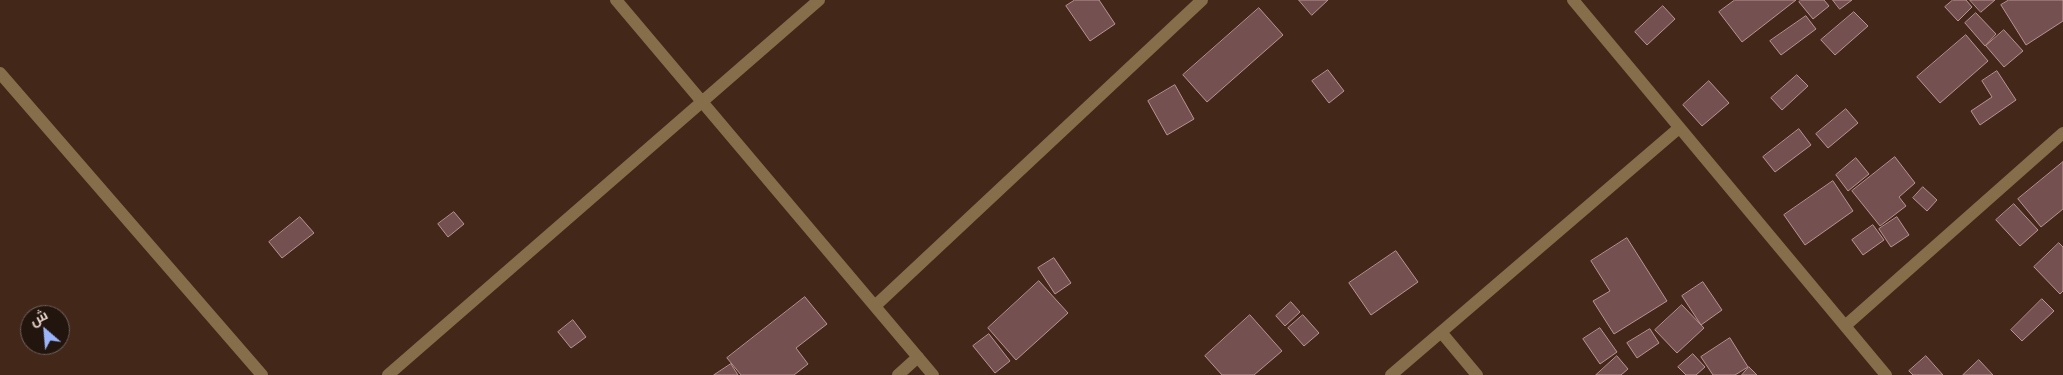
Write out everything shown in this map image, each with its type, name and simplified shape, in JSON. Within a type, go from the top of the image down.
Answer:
[{"type":"street","points":[[616,0],[933,375]]},
{"type":"street","points":[[388,375],[820,0]]},
{"type":"street","points":[[875,306],[1202,0]]},
{"type":"street","points":[[1573,0],[1886,375]]},
{"type":"street","points":[[0,74],[262,375]]},
{"type":"street","points":[[1391,375],[1679,128]]},
{"type":"street","points":[[1845,326],[2063,132]]},
{"type":"street","points":[[1441,332],[1477,375]]},
{"type":"street","points":[[898,375],[918,357]]},
{"type":"building","points":[[1075,0],[1099,0],[1115,24],[1090,41],[1066,6]]},
{"type":"building","points":[[1299,0],[1328,0],[1312,15]]},
{"type":"building","points":[[1735,0],[1796,0],[1742,42],[1719,12]]},
{"type":"building","points":[[1801,0],[1824,0],[1829,6],[1813,19],[1799,2]]},
{"type":"building","points":[[1833,0],[1852,0],[1840,9]]},
{"type":"building","points":[[1953,0],[1966,0],[1972,7],[1958,21],[1945,7]]},
{"type":"building","points":[[1970,0],[1995,0],[1981,12]]},
{"type":"building","points":[[2009,0],[2063,0],[2063,21],[2026,45],[2001,5]]},
{"type":"building","points":[[1663,6],[1675,19],[1647,45],[1635,32]]},
{"type":"building","points":[[1259,8],[1283,35],[1207,102],[1183,75]]},
{"type":"building","points":[[1854,12],[1868,26],[1835,55],[1821,40]]},
{"type":"building","points":[[1976,13],[1996,34],[1985,46],[1965,23]]},
{"type":"building","points":[[1806,16],[1816,29],[1781,55],[1770,41]]},
{"type":"building","points":[[2004,30],[2023,51],[2004,67],[1986,46]]},
{"type":"building","points":[[1966,35],[1988,61],[1940,103],[1917,77]]},
{"type":"building","points":[[1328,70],[1344,91],[1329,103],[1312,81]]},
{"type":"building","points":[[1997,71],[2016,100],[1980,125],[1971,111],[1992,97],[1982,81]]},
{"type":"building","points":[[1797,75],[1808,86],[1782,110],[1771,98]]},
{"type":"building","points":[[1709,81],[1729,103],[1702,126],[1683,105]]},
{"type":"building","points":[[1175,85],[1194,119],[1167,135],[1148,101]]},
{"type":"building","points":[[1846,109],[1858,123],[1828,148],[1816,134]]},
{"type":"building","points":[[1799,129],[1811,145],[1775,172],[1763,157]]},
{"type":"building","points":[[1895,157],[1915,183],[1899,197],[1906,206],[1880,226],[1852,191]]},
{"type":"building","points":[[1856,158],[1869,174],[1848,191],[1836,175]]},
{"type":"building","points":[[2063,162],[2063,209],[2041,227],[2018,199]]},
{"type":"building","points":[[1833,181],[1853,211],[1805,245],[1784,215]]},
{"type":"building","points":[[1923,187],[1937,200],[1927,211],[1913,198]]},
{"type":"building","points":[[2014,204],[2038,230],[2020,246],[1996,220]]},
{"type":"building","points":[[454,212],[464,224],[448,237],[438,224]]},
{"type":"building","points":[[300,217],[314,233],[282,258],[269,242]]},
{"type":"building","points":[[1897,217],[1909,235],[1891,247],[1879,229]]},
{"type":"building","points":[[1873,225],[1884,240],[1863,255],[1852,240]]},
{"type":"building","points":[[1627,238],[1667,301],[1614,334],[1593,301],[1610,291],[1591,261]]},
{"type":"building","points":[[2059,243],[2063,247],[2063,291],[2060,294],[2034,267]]},
{"type":"building","points":[[1396,251],[1418,282],[1371,315],[1349,283]]},
{"type":"building","points":[[1054,258],[1071,283],[1055,294],[1038,268]]},
{"type":"building","points":[[1039,281],[1068,313],[1016,360],[988,328]]},
{"type":"building","points":[[1703,282],[1722,310],[1701,325],[1682,296]]},
{"type":"building","points":[[805,297],[827,324],[796,348],[808,364],[794,375],[741,375],[727,358]]},
{"type":"building","points":[[2042,299],[2054,311],[2022,341],[2011,330]]},
{"type":"building","points":[[1291,302],[1300,312],[1285,326],[1276,316]]},
{"type":"building","points":[[1682,305],[1704,328],[1677,353],[1655,330]]},
{"type":"building","points":[[1250,315],[1282,351],[1254,375],[1222,375],[1205,356]]},
{"type":"building","points":[[1303,315],[1319,333],[1304,346],[1288,328]]},
{"type":"building","points":[[573,320],[586,337],[571,348],[558,332]]},
{"type":"building","points":[[1600,328],[1617,352],[1600,364],[1583,339]]},
{"type":"building","points":[[1650,329],[1659,343],[1637,358],[1627,343]]},
{"type":"building","points":[[989,334],[1010,361],[995,373],[973,346]]},
{"type":"building","points":[[1730,338],[1748,367],[1735,375],[1713,375],[1701,357]]},
{"type":"building","points":[[1693,354],[1705,367],[1696,375],[1686,375],[1678,367]]},
{"type":"building","points":[[1617,356],[1628,369],[1621,375],[1596,375]]},
{"type":"building","points":[[1926,356],[1943,375],[1913,375],[1909,371]]},
{"type":"building","points":[[1979,360],[1993,375],[1963,375]]},
{"type":"building","points":[[731,364],[738,375],[714,375]]},
{"type":"building","points":[[1749,367],[1757,375],[1742,375]]}]
